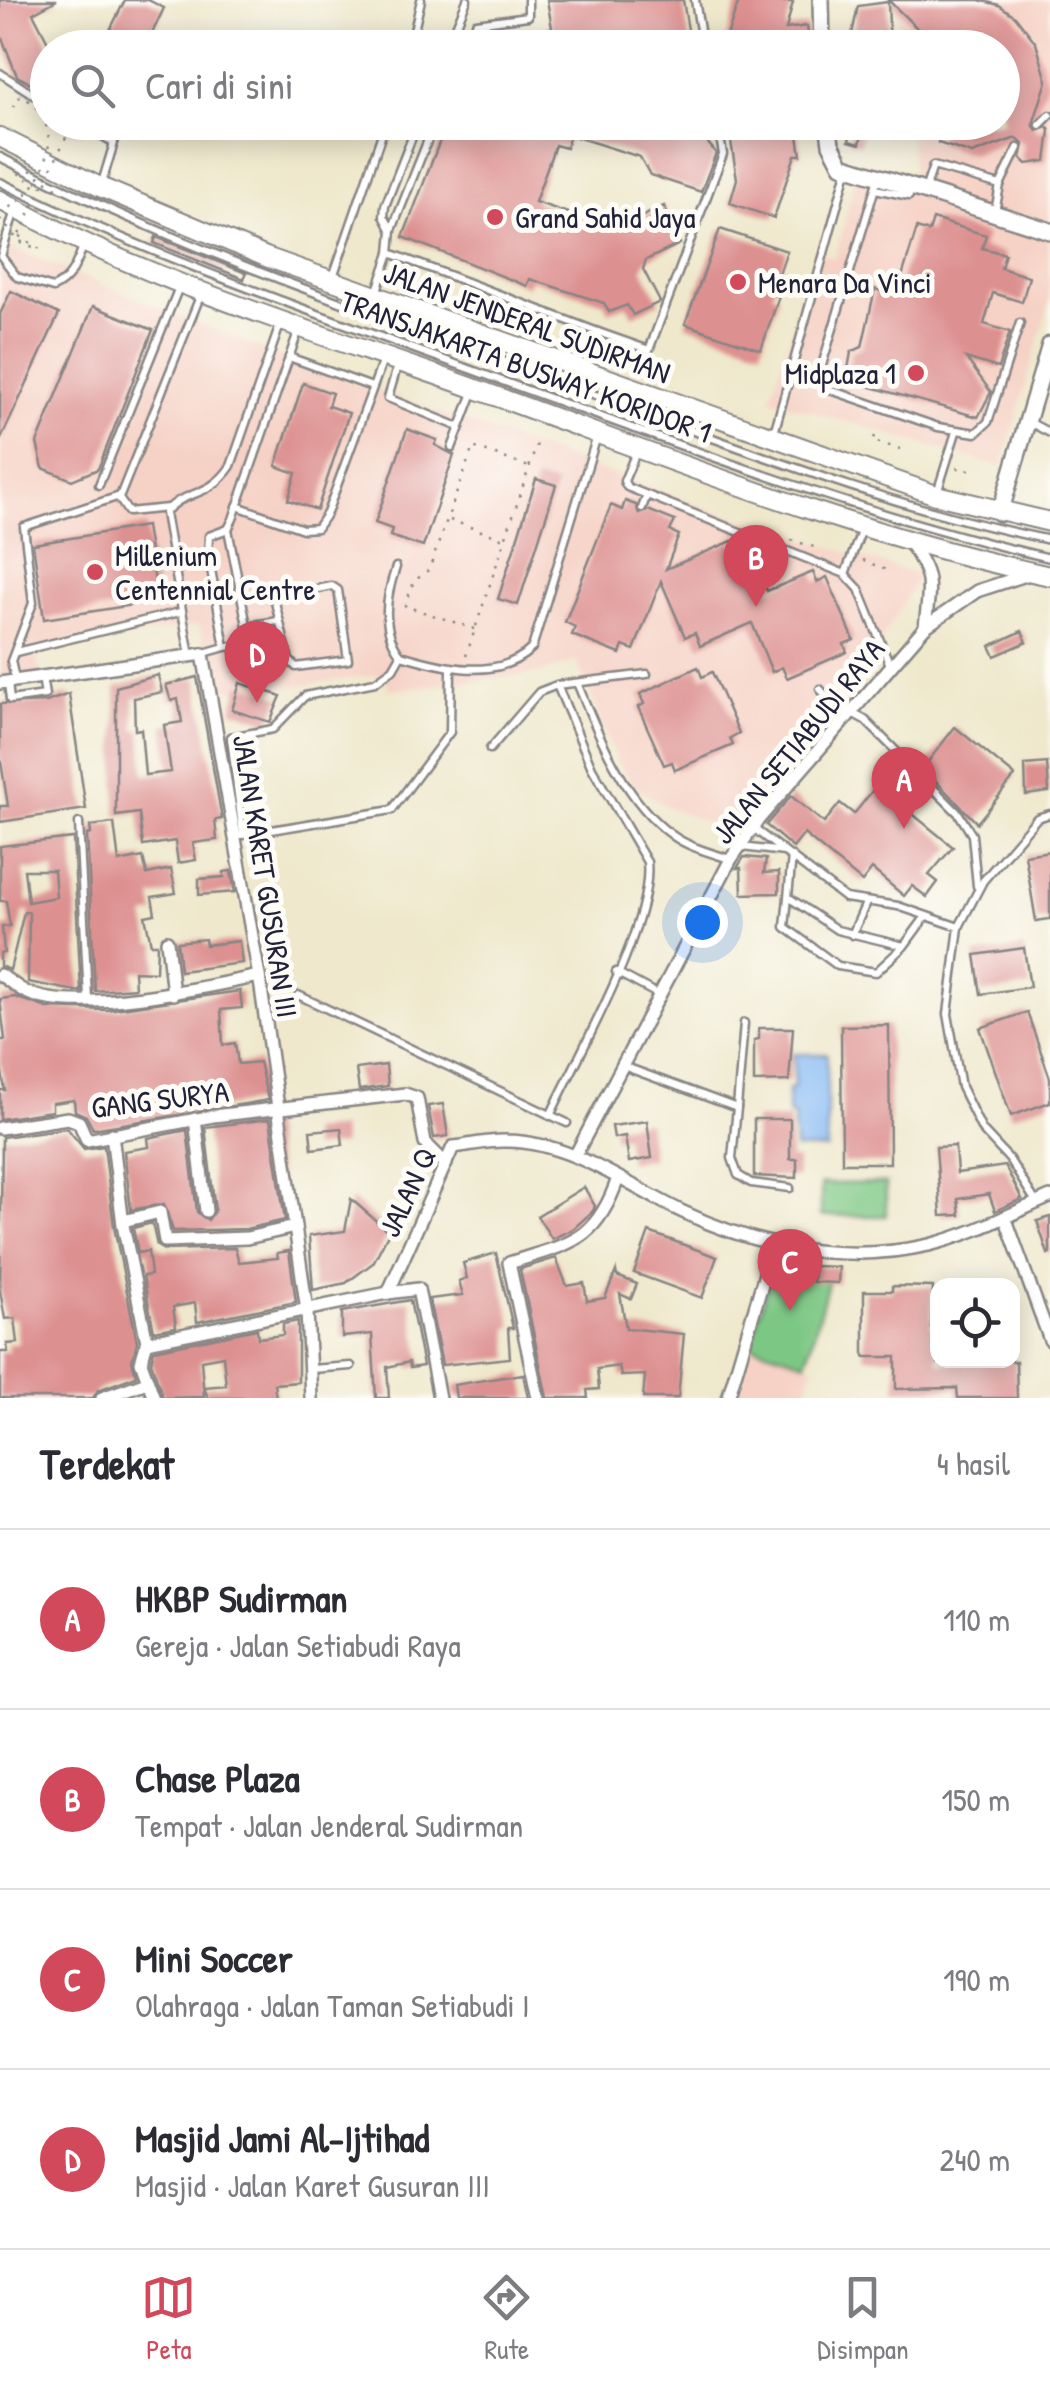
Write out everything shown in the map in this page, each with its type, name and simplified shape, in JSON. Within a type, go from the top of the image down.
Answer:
[{"type":"main road","name":"JALAN JENDERAL SUDIRMAN","points":[[0,136],[100,187],[374,297],[936,495],[1050,522]]},
{"type":"main road","points":[[4,210],[202,290],[862,529],[1042,574]]},
{"type":"street","points":[[820,0],[821,30]]},
{"type":"street","points":[[832,140],[835,155],[848,167],[883,184],[1050,231]]},
{"type":"street","points":[[1000,512],[1050,344]]},
{"type":"street","name":"JALAN SETIABUDI RAYA","points":[[910,543],[930,576],[926,627]]},
{"type":"street","name":"JALAN SETIABUDI RAYA","points":[[576,1156],[731,859],[752,828],[926,627],[978,591],[1042,574]]},
{"type":"street","points":[[5,680],[196,655]]},
{"type":"street","name":"JALAN KARET GUSURAN III","points":[[196,655],[239,835],[307,1310],[311,1398]]},
{"type":"street","points":[[166,940],[173,994]]},
{"type":"street","points":[[0,975],[38,996],[88,998],[173,994],[258,976]]},
{"type":"street","name":"GANG SURYA","points":[[0,1128],[68,1118],[79,1122],[84,1139],[195,1119],[412,1094],[419,1103],[425,1144],[446,1164]]},
{"type":"street","points":[[195,1119],[206,1211]]},
{"type":"street","points":[[112,1134],[122,1222],[147,1342],[141,1353],[154,1398]]},
{"type":"street","name":"JALAN Q","points":[[388,1293],[454,1148],[505,1140],[576,1156]]},
{"type":"street","points":[[576,1156],[685,1213],[773,1246],[845,1254],[929,1245],[1050,1197]]},
{"type":"street","points":[[538,1398],[509,1262],[558,1247],[596,1228],[618,1178]]},
{"type":"street","points":[[122,1222],[160,1212],[165,1241],[247,1238],[294,1227]]},
{"type":"street","points":[[1005,1217],[1050,1340]]},
{"type":"street","points":[[728,1398],[773,1246]]},
{"type":"street","points":[[147,1342],[418,1290],[439,1398]]},
{"type":"street","points":[[102,1398],[147,1382]]},
{"type":"lane","points":[[414,30],[420,0]]},
{"type":"lane","points":[[454,30],[467,0]]},
{"type":"lane","points":[[473,30],[476,23],[528,16],[528,0]]},
{"type":"lane","points":[[695,0],[700,30]]},
{"type":"lane","points":[[0,72],[30,92]]},
{"type":"lane","points":[[1040,125],[1050,115]]},
{"type":"lane","points":[[100,187],[111,154],[110,140]]},
{"type":"lane","points":[[332,281],[380,140]]},
{"type":"lane","points":[[392,230],[384,216],[386,206],[411,140]]},
{"type":"lane","points":[[374,297],[390,252],[392,230],[429,140]]},
{"type":"lane","points":[[390,252],[649,350],[723,154],[720,140]]},
{"type":"lane","points":[[994,214],[1000,185],[1018,148]]},
{"type":"lane","name":"TRANSJAKARTA BUSWAY KORIDOR 1","points":[[0,157],[175,237],[407,326],[854,486],[1002,530],[1050,540]]},
{"type":"lane","points":[[916,194],[934,166],[1000,185]]},
{"type":"lane","points":[[772,439],[848,167]]},
{"type":"lane","name":"TRANSJAKARTA BUSWAY KORIDOR 1","points":[[0,182],[132,244],[299,310],[927,528],[1050,558]]},
{"type":"lane","points":[[883,184],[820,381],[839,395],[956,432],[976,433],[988,422],[1020,323]]},
{"type":"lane","points":[[4,210],[1,256],[17,277],[54,288],[63,284],[72,274],[86,241]]},
{"type":"lane","points":[[99,485],[182,282]]},
{"type":"lane","points":[[118,497],[202,290]]},
{"type":"lane","points":[[118,497],[128,512],[169,508],[207,492],[231,466],[292,323]]},
{"type":"lane","points":[[169,508],[164,513],[180,612],[196,655],[248,645],[228,529],[290,357],[292,323]]},
{"type":"lane","points":[[584,371],[598,332]]},
{"type":"lane","points":[[290,357],[374,385]]},
{"type":"lane","points":[[237,506],[303,528],[317,528],[327,513],[374,385],[392,359]]},
{"type":"lane","points":[[392,359],[388,398],[460,428]]},
{"type":"lane","points":[[452,448],[474,388]]},
{"type":"lane","points":[[1028,421],[1050,432]]},
{"type":"lane","points":[[936,495],[956,432]]},
{"type":"lane","points":[[396,567],[384,598],[393,645],[401,655],[451,670],[508,664],[532,648],[597,434]]},
{"type":"lane","points":[[637,449],[624,482],[626,487],[846,574],[859,589],[891,666]]},
{"type":"lane","points":[[642,508],[647,495]]},
{"type":"lane","points":[[42,676],[44,695],[10,700],[5,680],[33,603],[24,527],[118,497]]},
{"type":"lane","points":[[225,647],[208,553],[209,536],[228,529]]},
{"type":"lane","points":[[846,574],[862,529]]},
{"type":"lane","points":[[332,586],[338,590],[348,660],[296,667],[289,660],[278,621],[278,594],[332,586]]},
{"type":"lane","points":[[14,653],[180,612]]},
{"type":"lane","points":[[247,626],[278,621]]},
{"type":"lane","points":[[401,655],[393,670],[375,682],[305,696],[273,729],[231,737],[239,835],[392,810],[450,732],[451,670]]},
{"type":"lane","points":[[490,750],[539,692],[556,685],[648,674]]},
{"type":"lane","points":[[550,1116],[635,932],[649,877],[648,862],[592,768],[556,685]]},
{"type":"lane","points":[[578,685],[610,757],[643,805],[672,836],[731,859]]},
{"type":"lane","points":[[820,689],[832,702],[855,712],[959,814],[972,835],[976,892]]},
{"type":"lane","points":[[1037,1202],[1010,1159],[982,1130],[961,1088],[948,1014],[958,928],[976,892],[1037,818],[1050,814]]},
{"type":"lane","points":[[79,823],[88,998]]},
{"type":"lane","points":[[752,828],[845,898],[898,906],[958,928]]},
{"type":"lane","points":[[739,846],[789,854]]},
{"type":"lane","points":[[789,854],[785,927],[838,966],[876,972],[904,946],[926,916]]},
{"type":"lane","points":[[788,897],[852,936],[904,946]]},
{"type":"lane","points":[[852,936],[866,903]]},
{"type":"lane","points":[[616,972],[660,995]]},
{"type":"lane","points":[[298,995],[567,1122]]},
{"type":"lane","points":[[744,1023],[732,1158],[738,1175],[751,1184],[790,1188]]},
{"type":"lane","points":[[622,1066],[736,1108]]},
{"type":"lane","points":[[310,1369],[351,1366]]},
{"type":"path","points":[[13,107],[20,95],[30,101]]},
{"type":"path","points":[[21,236],[17,239],[4,210],[22,200],[40,180],[48,151],[47,140]]},
{"type":"path","points":[[21,236],[40,248],[21,242],[21,236],[65,140]]},
{"type":"path","points":[[19,175],[22,167]]},
{"type":"path","points":[[26,178],[58,189],[30,170]]},
{"type":"path","points":[[875,436],[873,440],[900,449]]},
{"type":"path","points":[[462,669],[537,444]]},
{"type":"path","points":[[475,630],[405,606],[414,580],[429,570],[473,447],[529,468]]},
{"type":"path","points":[[952,461],[952,467],[970,470]]},
{"type":"path","points":[[447,520],[505,539]]},
{"type":"path","points":[[790,540],[814,548]]},
{"type":"path","points":[[865,554],[862,562],[886,570]]},
{"type":"shaded area","points":[[896,0],[1050,0],[1050,300],[1002,467],[770,399],[817,252],[835,258],[860,162],[913,177],[910,140],[1020,140],[1020,30],[899,30]]},
{"type":"shaded area","points":[[0,243],[274,354],[721,513],[919,575],[831,727],[725,830],[666,806],[635,787],[617,762],[577,661],[542,673],[389,690],[384,674],[245,692],[225,687],[221,669],[207,667],[200,625],[36,651],[40,674],[0,683]]},
{"type":"shaded area","points":[[746,1346],[814,1365],[807,1391],[827,1398],[732,1398]]},
{"type":"green space","points":[[886,1183],[886,1216],[821,1216],[821,1184]]},
{"type":"green space","points":[[775,1260],[830,1276],[806,1362],[750,1345]]},
{"type":"water","points":[[794,1054],[827,1054],[827,1149],[795,1149],[794,1115],[788,1114],[788,1089],[794,1088]]},
{"type":"building","points":[[0,0],[57,0],[33,13],[42,30],[30,30],[30,83],[17,76],[0,33]]},
{"type":"building","points":[[125,0],[148,0],[164,8],[154,30],[110,30]]},
{"type":"building","points":[[547,0],[683,0],[688,30],[540,30],[552,28]]},
{"type":"building","points":[[739,0],[793,2],[786,29],[807,26],[808,30],[729,30]]},
{"type":"building","points":[[888,0],[979,0],[999,5],[1015,16],[1036,43],[1047,81],[1033,124],[1037,131],[1048,127],[1050,131],[1046,161],[1027,164],[1021,158],[1024,145],[1018,140],[1020,30],[919,30]]},
{"type":"building","points":[[888,2],[889,30],[853,30],[858,6]]},
{"type":"building","name":"Grand Sahid Jaya","points":[[440,140],[568,140],[566,148],[555,145],[535,202],[616,229],[664,206],[680,244],[646,260],[643,269],[660,302],[633,315],[627,305],[609,312],[604,303],[530,279],[527,286],[403,237]]},
{"type":"building","name":"Grand Sahid Jaya","points":[[586,140],[708,140],[716,153],[701,192],[650,175],[640,157]]},
{"type":"building","points":[[731,140],[799,140],[801,155],[795,155],[774,218],[730,203],[737,179]]},
{"type":"building","points":[[939,140],[1010,140],[972,154],[938,143]]},
{"type":"building","points":[[933,219],[986,235],[982,248],[1005,254],[1001,268],[1029,277],[1022,302],[993,293],[984,324],[1010,332],[998,368],[966,358],[991,392],[978,417],[857,383],[848,369],[851,352],[862,347],[875,289],[896,296],[917,228],[929,232]]},
{"type":"building","name":"Menara Da Vinci","points":[[720,229],[787,251],[772,294],[779,296],[761,350],[685,324]]},
{"type":"building","points":[[156,237],[246,273],[244,279],[154,243]]},
{"type":"building","points":[[11,291],[59,314],[0,441],[0,314]]},
{"type":"building","points":[[93,306],[153,330],[98,469],[72,480],[43,468],[37,443]]},
{"type":"building","points":[[303,383],[332,393],[328,406],[349,413],[317,510],[288,500],[296,473],[276,466]]},
{"type":"building","points":[[407,429],[437,440],[435,445],[454,455],[423,547],[390,536],[392,529],[375,523]]},
{"type":"building","points":[[536,479],[556,485],[518,605],[498,599]]},
{"type":"building","points":[[625,501],[636,505],[639,514],[648,510],[675,521],[670,531],[679,535],[666,569],[732,541],[736,550],[748,545],[767,591],[813,572],[817,582],[827,577],[854,640],[844,644],[847,652],[787,678],[782,667],[772,672],[752,623],[700,646],[695,633],[685,637],[661,581],[634,650],[623,646],[620,654],[572,635],[575,627],[565,622],[611,505],[622,510]]},
{"type":"building","name":"Millenium Centennial Centre","points":[[146,526],[158,601],[44,619],[33,544]]},
{"type":"building","points":[[1022,631],[1027,642],[995,656],[990,646]]},
{"type":"building","points":[[698,667],[702,677],[712,672],[739,733],[730,738],[733,745],[675,770],[672,762],[664,765],[638,707],[644,704],[640,694]]},
{"type":"building","points":[[158,675],[162,692],[134,698],[135,730],[141,729],[145,775],[171,772],[164,725],[182,722],[178,699],[171,701],[166,685],[197,677],[222,819],[215,820],[217,840],[193,843],[196,860],[178,863],[175,841],[143,846],[139,813],[116,816],[116,687]]},
{"type":"building","points":[[240,683],[281,696],[270,722],[232,710]]},
{"type":"building","points":[[69,694],[86,809],[0,822],[0,806],[8,806],[0,756],[0,704],[46,702]]},
{"type":"building","points":[[955,727],[1015,776],[977,823],[923,768]]},
{"type":"building","points":[[1047,763],[1049,792],[1026,795],[1025,765]]},
{"type":"building","points":[[877,785],[953,847],[929,875],[938,882],[927,897],[912,886],[904,896],[872,869],[862,882],[804,834],[793,848],[766,825],[791,796],[824,823],[840,803],[854,814]]},
{"type":"building","points":[[114,823],[119,862],[143,857],[147,874],[171,869],[176,893],[152,897],[155,914],[145,916],[151,944],[157,944],[156,972],[134,971],[135,988],[95,991],[87,835],[91,834],[90,826]]},
{"type":"building","points":[[73,838],[81,992],[28,982],[29,912],[24,912],[10,970],[0,966],[0,953],[4,953],[2,927],[10,926],[6,901],[0,901],[0,846]],"holes":[[[24,870],[54,870],[56,897],[28,902]]]},
{"type":"building","points":[[1050,851],[1050,919],[1036,921],[1025,855]]},
{"type":"building","points":[[744,857],[766,859],[764,873],[779,872],[779,893],[742,894],[741,868],[737,868]]},
{"type":"building","points":[[231,871],[235,892],[199,895],[199,879],[224,877],[224,872]]},
{"type":"building","points":[[205,939],[206,945],[239,941],[242,963],[180,971],[177,942]]},
{"type":"building","points":[[1024,948],[1030,987],[981,994],[975,955]]},
{"type":"building","points":[[240,991],[242,1008],[221,1010],[223,1045],[235,1043],[238,1064],[259,1062],[268,1100],[93,1129],[86,1116],[75,1111],[74,1100],[52,1103],[52,1111],[0,1119],[0,1090],[5,1090],[0,1040],[5,1040],[0,999],[15,997],[47,1008],[107,1010]]},
{"type":"building","points":[[1027,1012],[1050,1078],[1050,1102],[1011,1116],[980,1028]]},
{"type":"building","points":[[889,1025],[890,1163],[842,1163],[841,1026]]},
{"type":"building","points":[[759,1028],[793,1028],[789,1081],[754,1082],[754,1040],[759,1039]]},
{"type":"building","points":[[386,1065],[388,1086],[359,1090],[356,1069]]},
{"type":"building","points":[[443,1104],[448,1136],[434,1138],[428,1106]]},
{"type":"building","points":[[270,1119],[285,1220],[246,1229],[173,1231],[164,1204],[131,1210],[124,1151],[149,1147],[148,1138],[187,1130],[197,1212],[208,1220],[215,1210],[205,1127]]},
{"type":"building","points":[[754,1119],[790,1119],[790,1159],[797,1159],[797,1178],[754,1176]]},
{"type":"building","points":[[647,1121],[652,1158],[629,1162],[625,1136],[614,1138],[612,1126]]},
{"type":"building","points":[[67,1128],[84,1149],[104,1146],[114,1227],[137,1342],[132,1360],[136,1376],[98,1390],[93,1398],[0,1398],[0,1352],[8,1352],[7,1344],[18,1343],[15,1318],[5,1319],[0,1291],[2,1137]]},
{"type":"building","points":[[341,1128],[343,1145],[312,1149],[310,1131]]},
{"type":"building","points":[[955,1146],[957,1173],[1005,1166],[1022,1199],[995,1211],[989,1194],[958,1199],[960,1215],[941,1216],[936,1147]]},
{"type":"building","points":[[584,1187],[595,1206],[593,1211],[573,1229],[552,1239],[537,1216]]},
{"type":"building","points":[[351,1199],[389,1232],[373,1263],[346,1283],[313,1290],[309,1236],[345,1231]]},
{"type":"building","points":[[1050,1217],[1050,1253],[1048,1254],[1037,1221]]},
{"type":"building","points":[[152,1223],[157,1246],[164,1250],[235,1248],[239,1262],[278,1258],[277,1253],[289,1251],[296,1302],[197,1322],[195,1303],[173,1307],[176,1327],[154,1331],[143,1276],[151,1275],[148,1251],[138,1253],[133,1228]]},
{"type":"building","points":[[649,1232],[717,1257],[702,1298],[634,1273]]},
{"type":"building","points":[[496,1253],[513,1328],[508,1328],[510,1358],[442,1365],[429,1299],[463,1295],[459,1281],[467,1278],[463,1263]]},
{"type":"building","points":[[556,1258],[567,1286],[584,1283],[587,1301],[605,1298],[616,1271],[617,1276],[637,1284],[631,1299],[620,1294],[626,1328],[684,1334],[678,1398],[643,1398],[645,1375],[621,1376],[619,1366],[597,1369],[599,1389],[587,1390],[588,1398],[547,1398],[520,1269]]},
{"type":"building","points":[[814,1266],[839,1267],[838,1283],[813,1282]]},
{"type":"building","points":[[892,1286],[930,1287],[930,1368],[1016,1368],[1017,1398],[958,1398],[957,1388],[896,1389],[896,1357],[864,1357],[864,1291],[892,1291]]},
{"type":"building","points":[[410,1300],[423,1366],[410,1368],[409,1362],[387,1367],[389,1398],[376,1398],[372,1334],[342,1337],[342,1312]]},
{"type":"building","points":[[298,1321],[298,1382],[274,1384],[276,1398],[208,1398],[204,1387],[226,1385],[223,1356],[201,1360],[204,1397],[163,1398],[151,1362],[154,1350],[257,1329],[258,1338],[283,1335],[283,1324]]},
{"type":"building","points":[[523,1374],[528,1398],[456,1398],[454,1385]]},
{"type":"place","name":"Grand Sahid Jaya","points":[[495,217]]},
{"type":"place","name":"Menara Da Vinci","points":[[738,282]]},
{"type":"place","name":"Midplaza 1","points":[[916,373]]},
{"type":"place","name":"Millenium Centennial Centre","points":[[95,572]]},
{"type":"place","name":"Chase Plaza","points":[[756,607]]},
{"type":"place","name":"Masjid Jami Al-Ijtihad","points":[[257,703]]},
{"type":"place","name":"HKBP Sudirman","points":[[904,829]]},
{"type":"place","name":"Mini Soccer","points":[[790,1311]]}]
